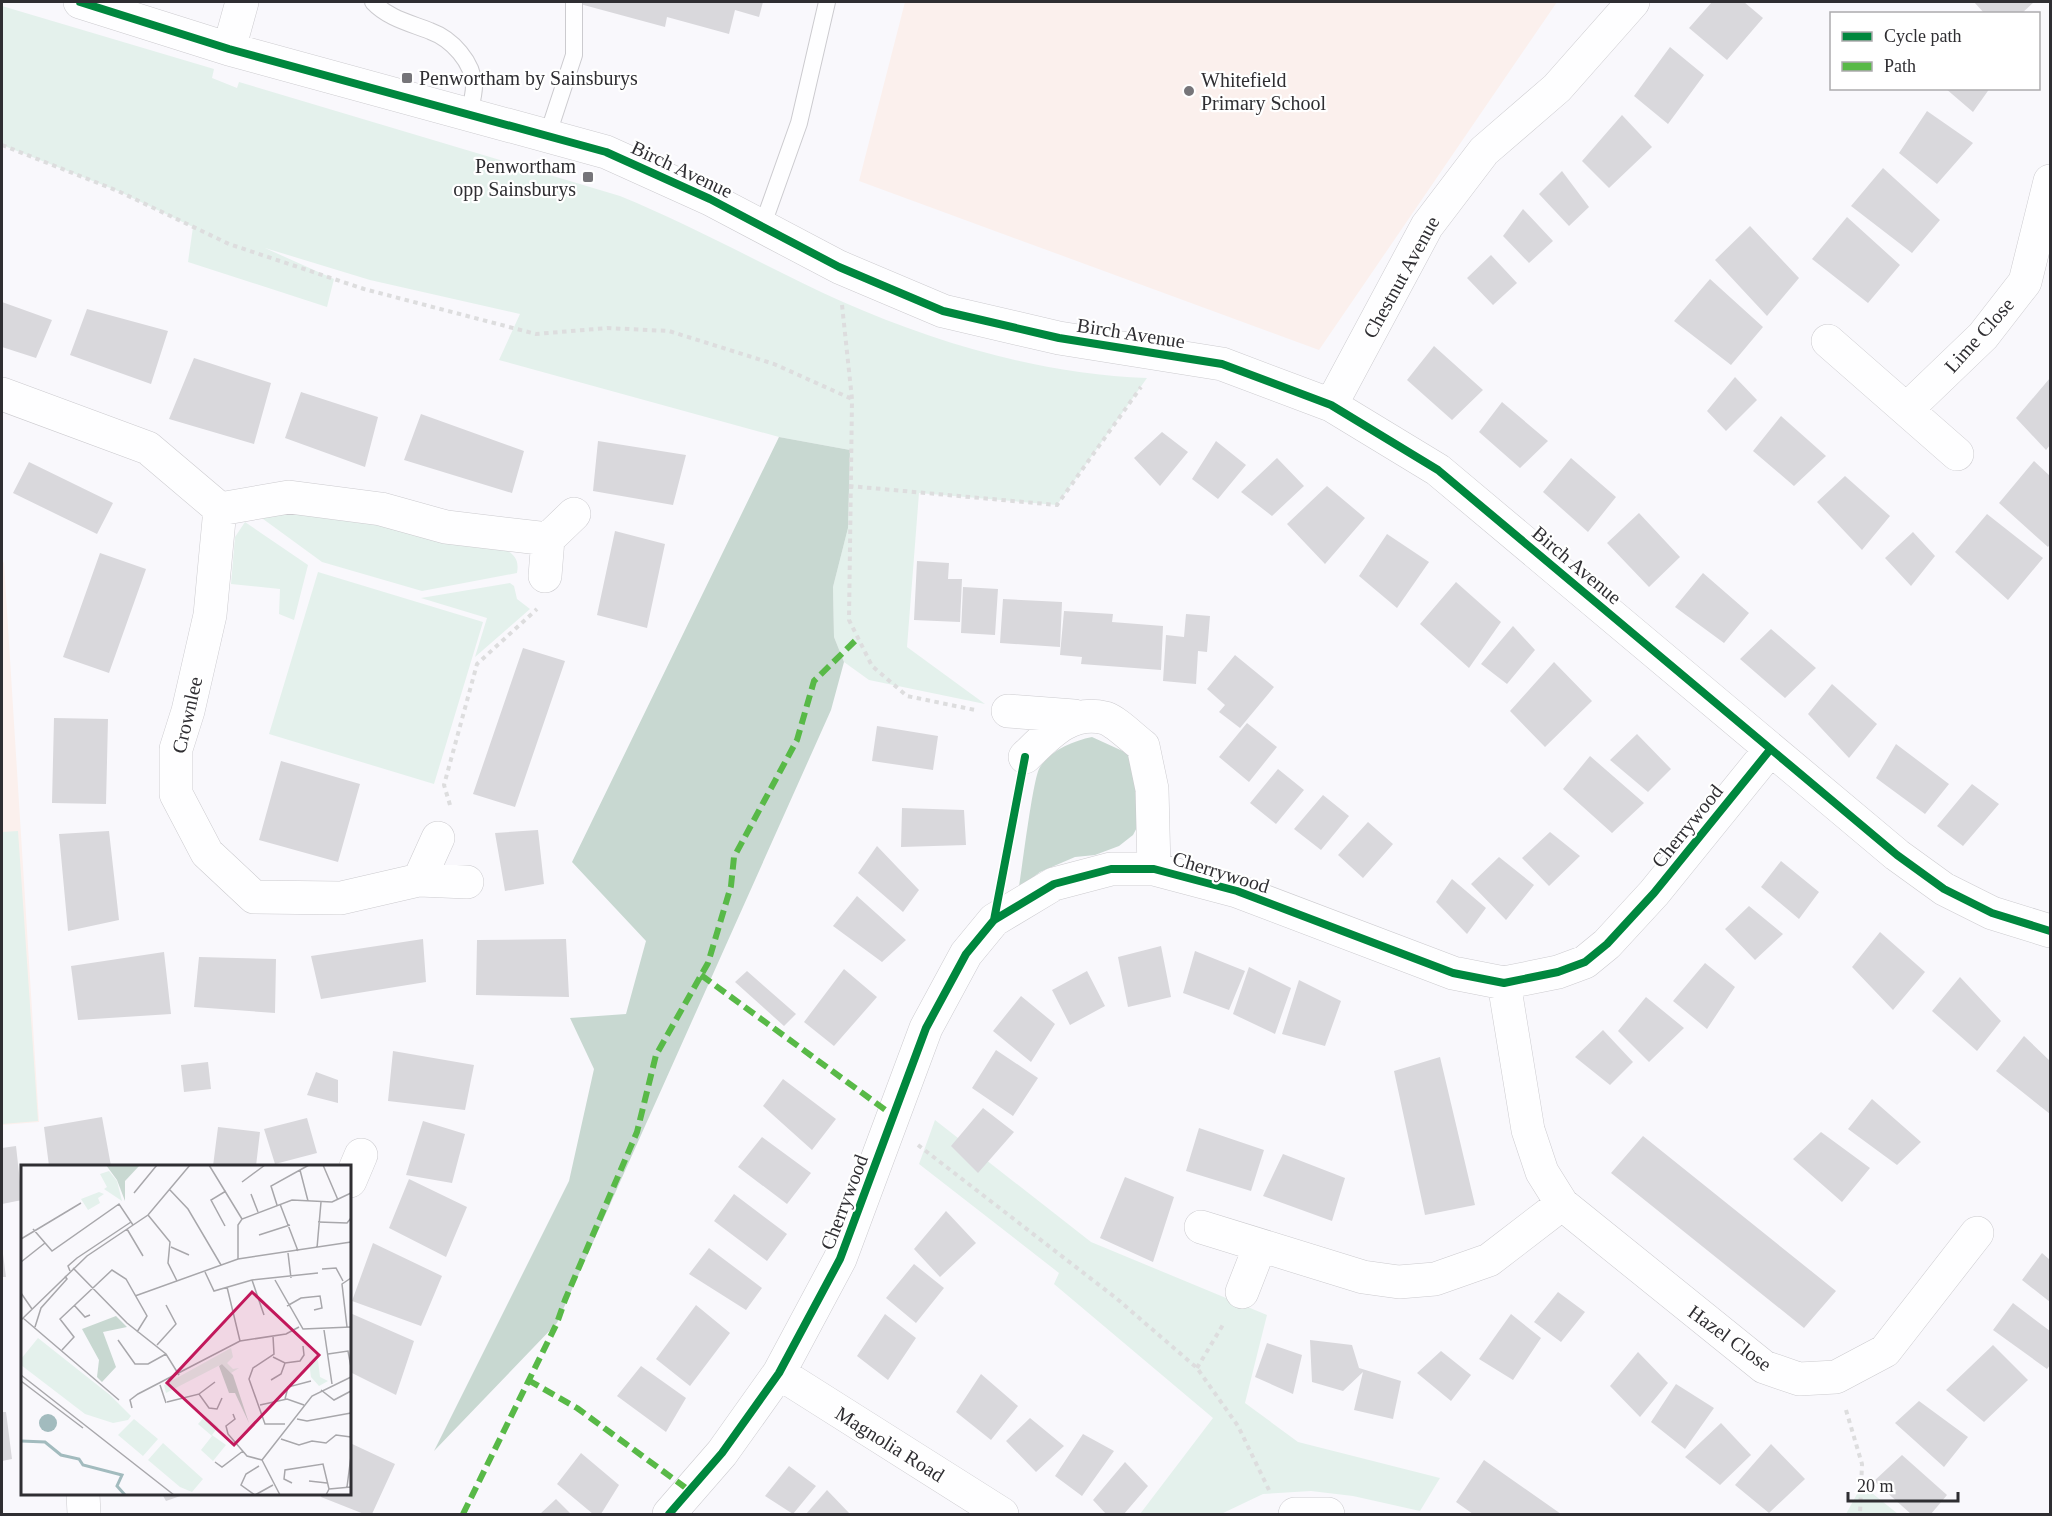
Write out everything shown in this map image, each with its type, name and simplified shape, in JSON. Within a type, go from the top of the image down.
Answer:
[{"type":"street","name":"Birch Avenue","points":[[80,2],[229,49],[548,134],[606,152],[710,199],[838,267],[943,311],[1059,338],[1221,364],[1331,405],[1438,470],[1769,751],[1897,855],[1944,889],[1992,913],[2050,931]]},
{"type":"street","points":[[229,49],[242,2]]},
{"type":"street","name":"Chestnut Avenue","points":[[1331,405],[1426,226],[1484,151],[1557,88],[1633,2]]},
{"type":"street","name":"Lime Close","points":[[1908,408],[1983,336],[2025,282],[2050,182]]},
{"type":"street","points":[[1828,341],[1908,408],[1957,453]]},
{"type":"street","points":[[2,394],[148,448],[220,509],[289,497],[381,508],[446,527],[548,539]]},
{"type":"street","name":"Crownlee","points":[[220,509],[210,615],[188,711],[176,749],[176,794],[207,853],[254,897],[341,898],[419,880],[467,882]]},
{"type":"street","points":[[545,576],[548,539],[574,514]]},
{"type":"street","name":"Cherrywood","points":[[1008,711],[1106,718],[1143,746],[1152,789],[1154,869]]},
{"type":"street","points":[[1025,757],[1050,733],[1074,716]]},
{"type":"street","name":"Cherrywood","points":[[669,1515],[722,1453],[779,1374],[840,1259],[926,1028],[966,954],[994,920],[1054,884],[1111,869],[1154,869],[1237,891],[1453,973],[1504,983],[1558,972],[1585,962],[1607,944],[1654,893],[1769,751]]},
{"type":"street","points":[[419,880],[438,838]]},
{"type":"street","name":"Hazel Close","points":[[1504,983],[1528,1130],[1542,1172],[1563,1204],[1764,1367],[1799,1379],[1836,1377],[1885,1351],[1977,1233]]},
{"type":"street","points":[[1201,1227],[1363,1277],[1399,1282],[1435,1280],[1490,1260],[1563,1204]]},
{"type":"street","points":[[1242,1292],[1260,1246]]},
{"type":"street","name":"Magnolia Road","points":[[779,1374],[1002,1515]]},
{"type":"street","points":[[82,1495],[84,1515]]},
{"type":"street","points":[[1283,1505],[1328,1515]]},
{"type":"lane","points":[[373,2],[398,19],[433,32],[452,43],[465,59],[474,86],[469,114]]},
{"type":"lane","points":[[548,134],[574,55],[574,2]]},
{"type":"lane","points":[[762,227],[799,123],[827,2]]},
{"type":"path","points":[[2,145],[118,190],[229,244],[364,289],[536,334],[607,327],[669,331],[774,364],[852,399]]},
{"type":"path","points":[[838,267],[852,399],[849,486],[849,620],[872,666],[907,696],[966,709],[1008,711]]},
{"type":"path","points":[[849,486],[1057,505],[1163,355]]},
{"type":"path","points":[[438,838],[452,802],[444,785],[477,664],[537,609],[545,576]]},
{"type":"path","points":[[892,1124],[1116,1298],[1197,1368],[1238,1426],[1283,1505]]},
{"type":"path","points":[[1197,1368],[1242,1292]]},
{"type":"path","points":[[1836,1377],[1862,1464],[1860,1515]]},
{"type":"shaded area","name":"Whitefield Primary School","points":[[905,2],[1557,2],[1319,350],[859,181]]},
{"type":"shaded area","points":[[2,6],[214,69],[212,78],[237,88],[239,82],[620,196],[843,302],[916,331],[1030,363],[1108,375],[1147,378],[1057,505],[919,493],[907,647],[985,704],[869,680],[844,662],[834,637],[833,587],[848,528],[850,450],[779,437],[499,360],[520,314],[370,280],[265,248],[334,279],[327,307],[188,262],[193,227],[118,191],[2,145]]},
{"type":"shaded area","points":[[779,437],[850,450],[848,528],[833,587],[834,637],[844,662],[831,710],[557,1323],[434,1451],[569,1181],[594,1069],[570,1018],[626,1014],[646,941],[572,862]]},
{"type":"shaded area","points":[[316,509],[498,545],[516,559],[517,573],[422,591],[322,562],[259,516]]},
{"type":"shaded area","points":[[245,522],[308,565],[294,620],[279,614],[280,589],[231,584],[235,537]]},
{"type":"shaded area","points":[[2,560],[39,1122],[2,1125]]},
{"type":"shaded area","points":[[318,572],[483,622],[434,784],[269,734]]},
{"type":"shaded area","points":[[510,583],[514,586],[517,599],[530,609],[475,657],[487,618],[421,598]]},
{"type":"shaded area","points":[[1092,737],[1127,753],[1138,777],[1141,820],[1133,835],[1119,846],[1095,855],[1075,857],[1040,872],[1019,888],[1031,805],[1040,767],[1063,747]]},
{"type":"shaded area","points":[[18,831],[38,1121],[2,1124],[2,832]]},
{"type":"shaded area","points":[[935,1120],[1091,1242],[1267,1315],[1245,1403],[1298,1442],[1440,1478],[1420,1511],[1353,1496],[1311,1491],[1263,1494],[1221,1514],[1140,1514],[1213,1418],[1054,1284],[1059,1273],[919,1164]]},
{"type":"shaded area","points":[[1862,1485],[1898,1514],[1846,1514]]},
{"type":"building","points":[[581,2],[763,2],[759,17],[735,10],[729,34],[667,17],[665,27],[580,4]]},
{"type":"building","points":[[1712,2],[1744,2],[1763,18],[1727,60],[1689,28]]},
{"type":"building","points":[[1974,2],[2034,2],[2023,12],[1983,12]]},
{"type":"building","points":[[1670,47],[1704,75],[1668,124],[1634,96]]},
{"type":"building","points":[[1947,90],[1989,90],[1973,112]]},
{"type":"building","points":[[1927,111],[1973,143],[1937,184],[1899,153]]},
{"type":"building","points":[[1622,115],[1652,147],[1609,188],[1582,161]]},
{"type":"building","points":[[1883,168],[1940,220],[1912,253],[1851,206]]},
{"type":"building","points":[[1562,171],[1589,207],[1569,226],[1539,194]]},
{"type":"building","points":[[1523,209],[1553,241],[1529,263],[1503,236]]},
{"type":"building","points":[[1847,217],[1900,265],[1868,303],[1812,259]]},
{"type":"building","points":[[1750,226],[1799,278],[1767,316],[1715,260]]},
{"type":"building","points":[[1491,255],[1517,283],[1493,305],[1467,278]]},
{"type":"building","points":[[1710,279],[1763,327],[1731,365],[1674,321]]},
{"type":"building","points":[[2,302],[52,320],[36,358],[2,347]]},
{"type":"building","points":[[87,309],[168,331],[151,384],[70,355]]},
{"type":"building","points":[[1434,346],[1483,390],[1452,420],[1407,380]]},
{"type":"building","points":[[194,358],[271,383],[254,444],[169,419]]},
{"type":"building","points":[[1735,377],[1757,400],[1726,431],[1707,411]]},
{"type":"building","points":[[2050,378],[2050,445],[2046,450],[2016,418]]},
{"type":"building","points":[[301,392],[378,417],[365,467],[285,438]]},
{"type":"building","points":[[1502,402],[1548,441],[1520,468],[1479,432]]},
{"type":"building","points":[[421,414],[524,451],[512,493],[404,460]]},
{"type":"building","points":[[1781,416],[1826,456],[1794,486],[1753,451]]},
{"type":"building","points":[[1162,432],[1188,452],[1160,486],[1134,458]]},
{"type":"building","points":[[598,441],[686,455],[673,505],[593,491]]},
{"type":"building","points":[[1216,441],[1246,465],[1218,499],[1192,479]]},
{"type":"building","points":[[1277,458],[1304,486],[1272,516],[1241,492]]},
{"type":"building","points":[[1571,458],[1616,497],[1588,532],[1543,492]]},
{"type":"building","points":[[2034,461],[2050,476],[2050,544],[2048,547],[1999,503]]},
{"type":"building","points":[[29,462],[113,503],[97,534],[13,493]]},
{"type":"building","points":[[1845,476],[1890,516],[1862,550],[1817,502]]},
{"type":"building","points":[[1327,486],[1365,518],[1325,564],[1287,524]]},
{"type":"building","points":[[1639,513],[1680,557],[1649,587],[1607,543]]},
{"type":"building","points":[[1987,514],[2043,558],[2008,600],[1955,552]]},
{"type":"building","points":[[615,531],[665,544],[647,628],[597,615]]},
{"type":"building","points":[[1913,532],[1935,556],[1911,586],[1885,558]]},
{"type":"building","points":[[1387,534],[1429,562],[1397,608],[1359,576]]},
{"type":"building","points":[[100,553],[146,569],[109,673],[63,657]]},
{"type":"building","points":[[917,561],[949,563],[948,579],[962,579],[960,622],[914,620]]},
{"type":"building","points":[[1703,573],[1749,613],[1724,643],[1675,607]]},
{"type":"building","points":[[1456,582],[1501,622],[1469,668],[1420,624]]},
{"type":"building","points":[[963,587],[998,589],[995,635],[961,633]]},
{"type":"building","points":[[1003,599],[1062,602],[1060,647],[1000,643]]},
{"type":"building","points":[[1064,611],[1113,614],[1112,622],[1163,626],[1161,670],[1081,664],[1082,657],[1060,655]]},
{"type":"building","points":[[1186,614],[1210,616],[1207,652],[1198,651],[1196,684],[1163,681],[1166,635],[1184,637]]},
{"type":"building","points":[[1513,626],[1535,650],[1507,684],[1481,664]]},
{"type":"building","points":[[1771,629],[1816,668],[1785,698],[1740,659]]},
{"type":"building","points":[[523,648],[565,661],[515,807],[473,794]]},
{"type":"building","points":[[1235,655],[1274,687],[1240,728],[1219,712],[1225,705],[1207,689]]},
{"type":"building","points":[[1554,662],[1592,701],[1545,747],[1510,711]]},
{"type":"building","points":[[1832,684],[1877,724],[1849,758],[1808,714]]},
{"type":"building","points":[[54,718],[108,719],[106,804],[52,803]]},
{"type":"building","points":[[1247,723],[1277,747],[1249,782],[1219,757]]},
{"type":"building","points":[[877,726],[938,736],[933,770],[872,761]]},
{"type":"building","points":[[1637,734],[1671,769],[1648,792],[1610,760]]},
{"type":"building","points":[[1896,744],[1949,784],[1925,814],[1876,778]]},
{"type":"building","points":[[1590,756],[1644,803],[1612,833],[1563,789]]},
{"type":"building","points":[[281,761],[360,784],[338,862],[259,840]]},
{"type":"building","points":[[1278,769],[1304,790],[1276,824],[1250,803]]},
{"type":"building","points":[[1972,784],[1999,804],[1963,846],[1937,826]]},
{"type":"building","points":[[1323,795],[1349,816],[1321,850],[1294,829]]},
{"type":"building","points":[[902,808],[964,810],[966,845],[901,847]]},
{"type":"building","points":[[1368,822],[1393,844],[1363,878],[1338,855]]},
{"type":"building","points":[[538,830],[544,884],[505,891],[495,833]]},
{"type":"building","points":[[109,831],[119,920],[68,931],[59,834]]},
{"type":"building","points":[[1550,832],[1580,856],[1549,886],[1522,858]]},
{"type":"building","points":[[877,846],[919,890],[903,912],[858,873]]},
{"type":"building","points":[[1499,857],[1534,885],[1506,920],[1471,884]]},
{"type":"building","points":[[1781,861],[1819,892],[1799,919],[1761,887]]},
{"type":"building","points":[[1452,879],[1486,908],[1467,934],[1436,902]]},
{"type":"building","points":[[857,896],[906,940],[882,962],[833,926]]},
{"type":"building","points":[[1749,906],[1783,934],[1755,960],[1725,929]]},
{"type":"building","points":[[1880,932],[1925,972],[1893,1010],[1852,967]]},
{"type":"building","points":[[423,939],[426,982],[321,999],[311,956]]},
{"type":"building","points":[[566,939],[569,997],[476,995],[477,940]]},
{"type":"building","points":[[1161,946],[1171,997],[1128,1007],[1118,957]]},
{"type":"building","points":[[1195,951],[1245,971],[1229,1010],[1183,993]]},
{"type":"building","points":[[164,952],[171,1014],[78,1020],[71,966]]},
{"type":"building","points":[[199,957],[276,959],[275,1013],[194,1007]]},
{"type":"building","points":[[1705,963],[1735,987],[1707,1029],[1673,1001]]},
{"type":"building","points":[[1249,967],[1291,988],[1275,1034],[1233,1014]]},
{"type":"building","points":[[844,969],[877,997],[834,1046],[804,1022]]},
{"type":"building","points":[[747,971],[796,1014],[784,1026],[735,982]]},
{"type":"building","points":[[1087,971],[1105,1006],[1070,1025],[1052,990]]},
{"type":"building","points":[[1960,977],[2001,1021],[1977,1051],[1932,1011]]},
{"type":"building","points":[[1299,980],[1341,1001],[1325,1046],[1282,1034]]},
{"type":"building","points":[[1021,996],[1055,1024],[1031,1062],[993,1031]]},
{"type":"building","points":[[1646,997],[1684,1028],[1649,1062],[1618,1031]]},
{"type":"building","points":[[1603,1030],[1633,1062],[1610,1085],[1575,1057]]},
{"type":"building","points":[[2024,1036],[2050,1061],[2050,1114],[1996,1071]]},
{"type":"building","points":[[996,1050],[1038,1078],[1013,1116],[972,1088]]},
{"type":"building","points":[[393,1051],[474,1065],[465,1110],[388,1101]]},
{"type":"building","points":[[1440,1057],[1475,1205],[1425,1215],[1394,1071]]},
{"type":"building","points":[[208,1062],[211,1089],[184,1092],[181,1065]]},
{"type":"building","points":[[316,1072],[338,1080],[338,1103],[307,1095]]},
{"type":"building","points":[[783,1079],[836,1119],[812,1150],[763,1106]]},
{"type":"building","points":[[1872,1099],[1921,1142],[1897,1165],[1848,1129]]},
{"type":"building","points":[[983,1108],[1014,1132],[978,1173],[951,1146]]},
{"type":"building","points":[[102,1117],[111,1165],[49,1165],[44,1127]]},
{"type":"building","points":[[307,1118],[317,1153],[275,1164],[264,1129]]},
{"type":"building","points":[[423,1121],[465,1134],[452,1183],[406,1175]]},
{"type":"building","points":[[218,1127],[260,1132],[256,1165],[213,1165]]},
{"type":"building","points":[[1199,1128],[1264,1150],[1251,1191],[1186,1171]]},
{"type":"building","points":[[1821,1132],[1870,1168],[1842,1202],[1793,1159]]},
{"type":"building","points":[[1643,1136],[1836,1291],[1804,1328],[1611,1173]]},
{"type":"building","points":[[762,1137],[811,1173],[787,1204],[738,1167]]},
{"type":"building","points":[[16,1146],[21,1200],[2,1204],[2,1148]]},
{"type":"building","points":[[1283,1154],[1345,1178],[1332,1221],[1263,1196]]},
{"type":"building","points":[[1125,1177],[1174,1197],[1153,1262],[1100,1238]]},
{"type":"building","points":[[409,1179],[467,1207],[446,1257],[389,1228]]},
{"type":"building","points":[[734,1194],[787,1234],[767,1261],[714,1221]]},
{"type":"building","points":[[946,1211],[976,1243],[940,1277],[914,1249]]},
{"type":"building","points":[[373,1243],[442,1276],[421,1326],[352,1301]]},
{"type":"building","points":[[709,1248],[762,1288],[746,1310],[689,1274]]},
{"type":"building","points":[[2042,1253],[2050,1260],[2050,1302],[2022,1280]]},
{"type":"building","points":[[3,1254],[6,1277],[2,1277]]},
{"type":"building","points":[[914,1264],[944,1288],[916,1323],[886,1298]]},
{"type":"building","points":[[1558,1292],[1585,1312],[1561,1342],[1534,1322]]},
{"type":"building","points":[[2013,1303],[2050,1331],[2050,1365],[2047,1369],[1993,1330]]},
{"type":"building","points":[[696,1305],[730,1333],[690,1386],[656,1359]]},
{"type":"building","points":[[351,1313],[414,1341],[396,1395],[351,1372]]},
{"type":"building","points":[[885,1314],[916,1338],[888,1380],[857,1356]]},
{"type":"building","points":[[1511,1314],[1541,1338],[1513,1380],[1479,1359]]},
{"type":"building","points":[[1310,1340],[1352,1345],[1359,1368],[1401,1381],[1393,1419],[1354,1410],[1363,1372],[1343,1391],[1312,1382]]},
{"type":"building","points":[[1267,1343],[1302,1355],[1293,1394],[1255,1377]]},
{"type":"building","points":[[1993,1345],[2028,1380],[1984,1422],[1946,1390]]},
{"type":"building","points":[[1441,1351],[1471,1375],[1451,1401],[1417,1373]]},
{"type":"building","points":[[1638,1352],[1668,1383],[1640,1417],[1610,1386]]},
{"type":"building","points":[[641,1366],[686,1398],[666,1432],[617,1396]]},
{"type":"building","points":[[981,1374],[1018,1406],[991,1440],[956,1412]]},
{"type":"building","points":[[1676,1384],[1714,1408],[1685,1449],[1651,1422]]},
{"type":"building","points":[[1919,1401],[1968,1437],[1944,1467],[1895,1423]]},
{"type":"building","points":[[2,1412],[6,1412],[12,1459],[2,1461]]},
{"type":"building","points":[[1030,1418],[1064,1446],[1036,1472],[1006,1441]]},
{"type":"building","points":[[1721,1423],[1751,1455],[1720,1485],[1685,1457]]},
{"type":"building","points":[[1083,1434],[1114,1451],[1082,1496],[1055,1476]]},
{"type":"building","points":[[351,1443],[395,1464],[372,1514],[364,1514],[321,1497],[322,1495],[351,1495]]},
{"type":"building","points":[[1771,1444],[1805,1479],[1769,1513],[1735,1485]]},
{"type":"building","points":[[581,1453],[619,1485],[601,1514],[593,1514],[557,1484]]},
{"type":"building","points":[[1902,1455],[1947,1495],[1931,1514],[1911,1514],[1874,1481]]},
{"type":"building","points":[[1484,1460],[1561,1514],[1473,1514],[1456,1502]]},
{"type":"building","points":[[1125,1462],[1148,1486],[1124,1514],[1106,1514],[1093,1500]]},
{"type":"building","points":[[789,1466],[816,1486],[793,1514],[765,1496]]},
{"type":"building","points":[[827,1490],[850,1514],[806,1514]]},
{"type":"building","points":[[163,1495],[183,1495],[166,1501]]},
{"type":"building","points":[[556,1499],[571,1514],[540,1514]]},
{"type":"marked path","points":[[463,1514],[557,1323],[637,1132],[656,1055],[708,963],[731,886],[734,857],[797,740],[814,681],[858,638]]},
{"type":"marked path","points":[[701,975],[895,1117]]},
{"type":"marked path","points":[[528,1380],[577,1408],[690,1491]]},
{"type":"cycle path","points":[[80,2],[229,49],[606,152],[710,199],[839,267],[943,311],[1059,338],[1222,364],[1331,405],[1438,470],[1897,855],[1944,889],[1992,913],[2050,931]]},
{"type":"cycle path","points":[[669,1514],[722,1453],[779,1373],[840,1259],[926,1028],[966,954],[994,920],[1054,884],[1111,869],[1154,869],[1237,891],[1453,973],[1504,983],[1558,972],[1585,962],[1607,944],[1654,893],[1769,751]]},
{"type":"cycle path","points":[[994,920],[1025,757]]},
{"type":"place","name":"Penwortham by Sainsburys","points":[[407,78]]},
{"type":"place","name":"Whitefield Primary School","points":[[1189,91]]},
{"type":"place","name":"Penwortham opp Sainsburys","points":[[588,177]]}]
